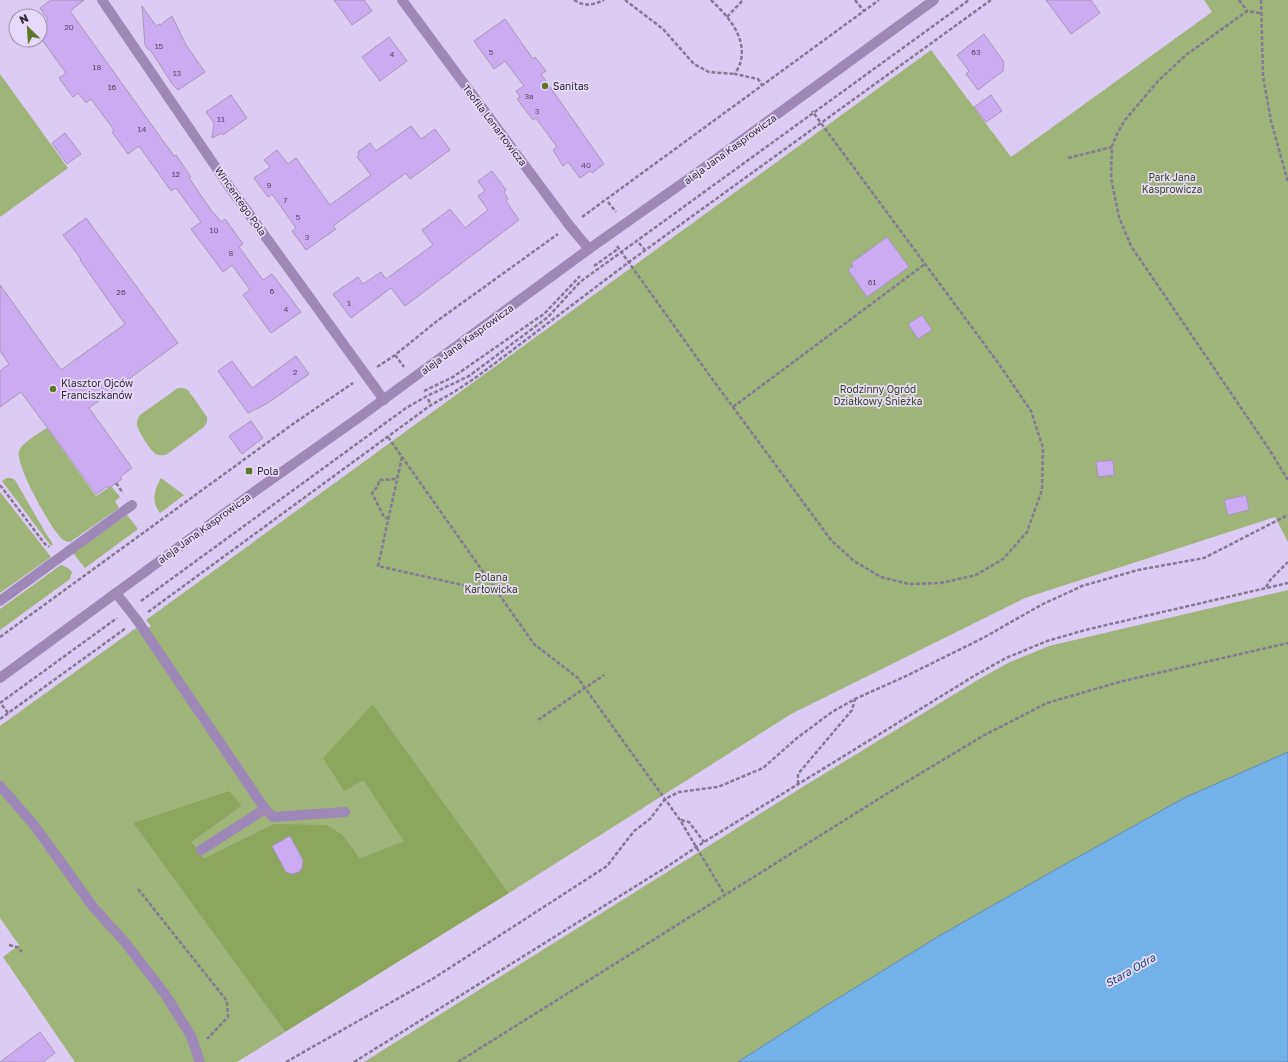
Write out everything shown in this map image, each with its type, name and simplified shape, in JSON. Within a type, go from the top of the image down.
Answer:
[{"type":"street","name":"Wincentego Pola","points":[[102,0],[228,185],[384,400]]},
{"type":"street","name":"Teofila Lenartowicza","points":[[402,0],[589,249]]},
{"type":"street","name":"aleja Jana Kasprowicza","points":[[0,678],[258,489],[384,400],[589,249],[694,176],[934,0]]},
{"type":"street","points":[[0,601],[61,555],[132,505]]},
{"type":"street","points":[[116,593],[137,620],[265,809],[273,817],[345,812]]},
{"type":"street","points":[[0,786],[34,825],[94,908],[124,941],[165,994],[191,1036],[200,1062]]},
{"type":"street","points":[[201,850],[265,809]]},
{"type":"path","points":[[574,0],[580,4],[588,5],[604,0]]},
{"type":"path","points":[[625,0],[663,29],[694,64],[709,72],[735,74],[758,79],[762,84]]},
{"type":"path","points":[[711,0],[722,10],[740,40],[741,61],[735,74]]},
{"type":"path","points":[[727,17],[743,0]]},
{"type":"path","points":[[855,0],[864,11]]},
{"type":"path","points":[[576,221],[879,0]]},
{"type":"path","points":[[135,605],[406,408],[469,376],[548,317],[580,282],[969,0]]},
{"type":"path","points":[[0,719],[431,405],[478,376],[628,262],[991,0]]},
{"type":"path","points":[[1239,0],[1247,11]]},
{"type":"path","points":[[1261,0],[1260,13],[1263,76],[1271,121],[1286,169],[1288,182]]},
{"type":"path","points":[[1260,13],[1247,11],[1186,55],[1158,81],[1125,120],[1112,146],[1111,178],[1119,216],[1131,246],[1269,449],[1288,480]]},
{"type":"path","points":[[1263,106],[1268,105]]},
{"type":"path","points":[[617,246],[831,540],[854,561],[881,577],[908,584],[941,583],[976,575],[1003,559],[1027,532],[1042,490],[1043,448],[1031,412],[999,364],[813,112]]},
{"type":"path","points":[[1068,158],[1112,146]]},
{"type":"path","points":[[608,202],[618,215]]},
{"type":"path","points":[[372,370],[395,355],[437,321],[561,232]]},
{"type":"path","points":[[639,243],[645,250]]},
{"type":"path","points":[[593,267],[624,245]]},
{"type":"path","points":[[733,407],[925,264]]},
{"type":"path","points":[[424,391],[453,377],[544,314],[580,276],[586,272]]},
{"type":"path","points":[[395,355],[406,369]]},
{"type":"path","points":[[0,637],[293,424],[358,379]]},
{"type":"path","points":[[428,399],[431,405]]},
{"type":"path","points":[[388,437],[534,644],[578,678],[680,820],[725,895]]},
{"type":"path","points":[[403,457],[378,566],[498,593]]},
{"type":"path","points":[[388,519],[384,517],[372,493],[377,489],[379,480],[398,479]]},
{"type":"path","points":[[116,483],[120,489]]},
{"type":"path","points":[[0,485],[45,544],[61,555]]},
{"type":"path","points":[[286,1062],[434,978],[607,866],[634,831],[650,819],[665,799],[679,792],[718,787],[763,768],[797,738],[832,712],[854,699],[904,677],[983,638],[1041,605],[1082,586],[1138,570],[1204,558],[1288,515]]},
{"type":"path","points":[[1266,588],[1271,579],[1288,562]]},
{"type":"path","points":[[354,1062],[704,842],[974,676],[1006,658],[1047,641],[1089,628],[1288,583]]},
{"type":"path","points":[[8,713],[1,704],[123,614]]},
{"type":"path","points":[[458,1062],[888,792],[981,736],[1047,703],[1123,681],[1288,643]]},
{"type":"path","points":[[538,720],[604,675]]},
{"type":"path","points":[[798,785],[798,774],[852,710],[854,699]]},
{"type":"path","points":[[680,820],[689,822],[704,842]]},
{"type":"path","points":[[138,889],[227,1000],[228,1017],[212,1036],[196,1048]]},
{"type":"path","points":[[9,945],[18,947],[22,952]]},
{"type":"green space","points":[[1204,0],[1288,0],[1288,542],[1275,517],[1025,598],[791,714],[509,893],[373,704],[362,781],[365,783],[405,841],[360,858],[343,835],[273,824],[204,858],[192,842],[242,806],[133,823],[285,1032],[237,1062],[75,1062],[3,957],[19,945],[0,918],[0,726],[136,628],[140,633],[151,626],[146,620],[931,50],[1011,157],[1212,12]]},
{"type":"green space","points":[[0,74],[68,168],[0,217]]},
{"type":"green space","points":[[178,388],[188,390],[207,417],[207,422],[204,427],[166,455],[159,455],[153,452],[144,440],[139,431],[137,420],[140,415]]},
{"type":"green space","points":[[47,428],[96,496],[111,486],[120,497],[115,501],[119,508],[70,542],[62,539],[50,523],[28,482],[19,458],[20,448],[31,438]]},
{"type":"green space","points":[[7,478],[15,480],[53,544],[51,546],[2,481]]},
{"type":"green space","points":[[161,478],[184,495],[160,513],[155,505],[154,496]]},
{"type":"green space","points":[[0,492],[51,557],[0,593]]},
{"type":"green space","points":[[127,515],[138,529],[85,568],[73,553]]},
{"type":"green space","points":[[61,565],[68,568],[72,572],[70,579],[0,630],[0,609]]},
{"type":"green space","points":[[1288,590],[1288,752],[1184,798],[1062,866],[939,936],[738,1062],[364,1062],[801,788],[1008,663],[1049,646]]},
{"type":"green space","points":[[373,704],[509,893],[285,1032],[133,823],[229,791],[242,806],[192,842],[204,858],[273,824],[326,825],[343,835],[360,858],[404,841],[365,783],[362,781],[344,791],[323,758]]},
{"type":"water","name":"Stara Odra","points":[[1288,752],[1288,1062],[738,1062],[939,936],[1062,866],[1184,798]]},
{"type":"building","points":[[51,0],[84,0],[70,11],[174,156],[176,155],[191,177],[189,178],[213,213],[221,222],[225,219],[243,244],[239,247],[263,280],[272,274],[301,312],[271,333],[243,295],[250,290],[232,265],[223,272],[191,229],[201,222],[176,188],[171,191],[139,146],[128,154],[112,132],[114,130],[91,99],[86,103],[78,93],[73,97],[59,78],[66,73],[48,48],[48,8],[40,8]]},
{"type":"building","points":[[334,0],[364,0],[372,11],[352,25]]},
{"type":"building","points":[[1046,0],[1091,0],[1100,13],[1071,34]]},
{"type":"building","points":[[142,6],[156,26],[160,25],[172,16],[186,45],[205,72],[178,90],[173,85],[151,51],[145,45]]},
{"type":"building","points":[[505,19],[533,59],[535,57],[546,71],[541,74],[604,164],[592,173],[590,171],[580,178],[568,162],[563,166],[553,150],[557,147],[536,118],[533,120],[517,99],[520,97],[516,91],[524,86],[505,61],[494,69],[474,41]]},
{"type":"building","points":[[984,34],[1004,62],[1003,71],[978,90],[966,74],[969,71],[957,55]]},
{"type":"building","points":[[389,37],[407,61],[380,81],[362,57]]},
{"type":"building","points":[[231,95],[247,118],[223,135],[222,133],[212,138],[214,123],[206,112]]},
{"type":"building","points":[[991,95],[1002,111],[986,122],[974,107]]},
{"type":"building","points":[[411,126],[421,139],[435,129],[450,150],[410,179],[406,173],[333,226],[336,229],[306,250],[292,231],[296,228],[272,194],[268,197],[254,178],[270,167],[264,160],[277,150],[288,164],[296,158],[330,205],[371,175],[357,157],[359,155],[358,152],[370,143],[376,151]]},
{"type":"building","points":[[65,133],[81,154],[67,164],[52,143]]},
{"type":"building","points":[[492,171],[506,190],[504,192],[508,199],[506,201],[519,220],[405,306],[391,288],[351,318],[333,294],[358,277],[363,284],[381,272],[386,279],[433,245],[422,230],[450,209],[465,228],[488,210],[478,196],[485,191],[478,181]]},
{"type":"building","points":[[86,218],[178,343],[89,408],[132,468],[120,477],[122,479],[109,488],[108,486],[96,494],[21,392],[0,407],[0,371],[9,364],[0,351],[0,285],[61,370],[125,324],[63,235]]},
{"type":"building","points":[[887,237],[909,267],[867,297],[848,270],[853,266],[851,263]]},
{"type":"building","points":[[922,315],[932,330],[918,339],[908,324]]},
{"type":"building","points":[[296,356],[309,374],[268,403],[248,413],[218,371],[232,361],[252,388]]},
{"type":"building","points":[[251,421],[263,438],[242,454],[229,436]]},
{"type":"building","points":[[1113,460],[1114,475],[1098,477],[1096,462]]},
{"type":"building","points":[[1246,495],[1249,510],[1228,515],[1224,500]]},
{"type":"building","points":[[290,836],[303,860],[302,868],[299,872],[292,874],[286,872],[272,846]]},
{"type":"building","points":[[40,1032],[55,1053],[43,1062],[0,1062]]},
{"type":"place","name":"Sanitas","points":[[545,86]]},
{"type":"place","name":"Klasztor Ojców Franciszkanów","points":[[53,389]]},
{"type":"place","name":"Pola","points":[[249,471]]},
{"type":"park label","name":"Park Jana Kasprowicza","points":[[1172,182]]},
{"type":"park label","name":"Rodzinny Ogród Działkowy Śnieżka","points":[[878,394]]},
{"type":"park label","name":"Polana Karłowicka","points":[[491,582]]}]
